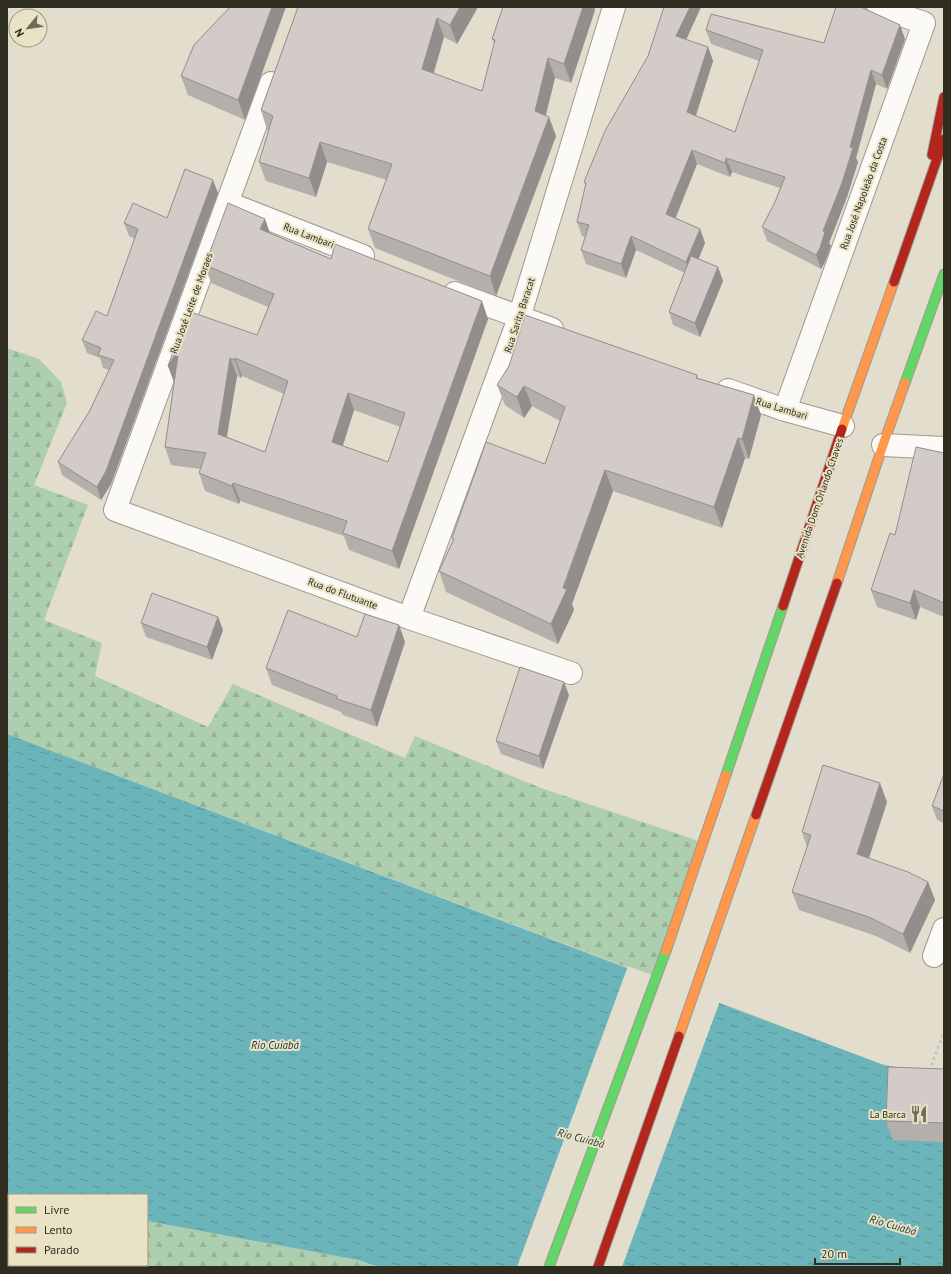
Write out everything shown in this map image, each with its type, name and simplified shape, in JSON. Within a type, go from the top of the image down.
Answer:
[{"type":"main road","points":[[925,190],[944,97]]},
{"type":"main road","name":"Avenida Dom Orlando Chaves","points":[[549,1267],[656,978],[697,857],[704,841],[843,426],[944,139]]},
{"type":"main road","points":[[598,1267],[839,578],[883,445],[944,274]]},
{"type":"street","name":"Rua Sarita Baracat","points":[[409,618],[519,318],[614,7]]},
{"type":"street","name":"Rua José Napoleão da Costa","points":[[785,410],[927,15],[878,7]]},
{"type":"street","name":"Rua José Leite de Moraes","points":[[115,510],[278,65]]},
{"type":"street","name":"Rua Lambari","points":[[228,203],[381,263]]},
{"type":"street","points":[[439,286],[519,318],[571,336]]},
{"type":"street","name":"Rua Lambari","points":[[711,384],[785,410],[843,426]]},
{"type":"street","points":[[883,445],[944,448]]},
{"type":"street","name":"Rua do Flutuante","points":[[115,510],[409,618],[572,673]]},
{"type":"street","points":[[934,956],[944,929]]},
{"type":"path","points":[[927,1075],[944,1032]]},
{"type":"green space","points":[[7,348],[39,359],[61,382],[67,403],[34,485],[88,505],[44,620],[102,643],[95,676],[208,727],[233,684],[405,758],[415,736],[541,788],[699,842],[653,977],[7,734]]},
{"type":"green space","points":[[8,1195],[8,1266],[148,1266],[148,1221],[358,1260],[380,1267],[7,1267]]},
{"type":"water","name":"Rio Cuiabá","points":[[7,734],[884,1065],[944,1075],[944,1267],[380,1267],[358,1260],[148,1221],[148,1194],[7,1195]]},
{"type":"pier","points":[[628,966],[720,1001],[622,1267],[517,1267]]},
{"type":"building","points":[[230,7],[272,7],[238,100],[181,76],[194,45]]},
{"type":"building","points":[[298,7],[460,7],[450,25],[437,18],[422,69],[482,91],[495,40],[492,39],[503,7],[583,7],[564,64],[548,58],[535,111],[549,117],[490,276],[368,229],[392,164],[320,142],[309,178],[259,162],[273,116],[261,110]]},
{"type":"building","points":[[664,7],[690,7],[676,36],[708,47],[687,112],[735,132],[763,50],[706,30],[711,14],[824,43],[836,7],[861,7],[900,25],[882,75],[871,70],[850,147],[853,148],[842,183],[823,231],[825,232],[820,248],[816,255],[762,227],[775,202],[785,177],[726,158],[725,163],[692,150],[666,214],[700,229],[686,262],[631,236],[621,264],[581,250],[589,225],[577,222],[586,183],[584,182],[605,131],[648,56]]},
{"type":"building","points":[[185,169],[213,180],[106,471],[97,487],[58,462],[89,412],[114,360],[98,355],[101,348],[82,340],[96,311],[107,316],[138,229],[124,223],[133,203],[167,218]]},
{"type":"building","points":[[228,203],[265,219],[260,229],[331,259],[335,244],[482,301],[392,551],[343,533],[347,521],[233,483],[232,486],[199,473],[206,453],[165,447],[179,348],[168,366],[188,311],[257,335],[274,294],[205,265]],"holes":[[[230,358],[235,360],[235,358],[288,381],[265,452],[218,434]],[[348,393],[405,413],[388,462],[332,442]]]},
{"type":"building","points":[[691,256],[718,267],[695,323],[669,312]]},
{"type":"building","points":[[525,315],[697,375],[696,378],[754,395],[742,439],[738,438],[714,507],[605,470],[563,588],[567,589],[551,624],[439,571],[454,539],[452,538],[486,442],[545,464],[565,407],[524,386],[517,397],[497,385],[509,366]]},
{"type":"building","points":[[916,447],[944,453],[944,603],[914,590],[910,603],[871,590],[890,533],[895,535]]},
{"type":"building","points":[[152,593],[218,617],[207,647],[141,623]]},
{"type":"building","points":[[288,610],[357,637],[365,614],[399,625],[371,710],[337,699],[337,696],[266,668]]},
{"type":"building","points":[[520,667],[564,682],[539,756],[496,741]]},
{"type":"building","points":[[823,765],[880,783],[857,854],[908,872],[928,882],[903,934],[869,917],[792,892],[811,835],[802,832]]},
{"type":"building","points":[[944,774],[944,811],[932,806]]},
{"type":"building","points":[[888,1067],[944,1069],[944,1123],[886,1121]]},
{"type":"traffic: fast","points":[[905,383],[944,274]]},
{"type":"traffic: fast","points":[[726,775],[783,606]]},
{"type":"traffic: fast","points":[[549,1267],[666,951]]},
{"type":"traffic: slow","points":[[842,429],[894,282]]},
{"type":"traffic: slow","points":[[837,583],[905,383]]},
{"type":"traffic: slow","points":[[666,951],[726,775]]},
{"type":"traffic: slow","points":[[679,1036],[756,815]]},
{"type":"traffic: jam","points":[[932,155],[944,97]]},
{"type":"traffic: jam","points":[[894,282],[944,139]]},
{"type":"traffic: jam","points":[[783,606],[842,429]]},
{"type":"traffic: jam","points":[[756,815],[837,583]]},
{"type":"traffic: jam","points":[[598,1267],[679,1036]]},
{"type":"place","name":"La Barca","points":[[919,1114]]}]
